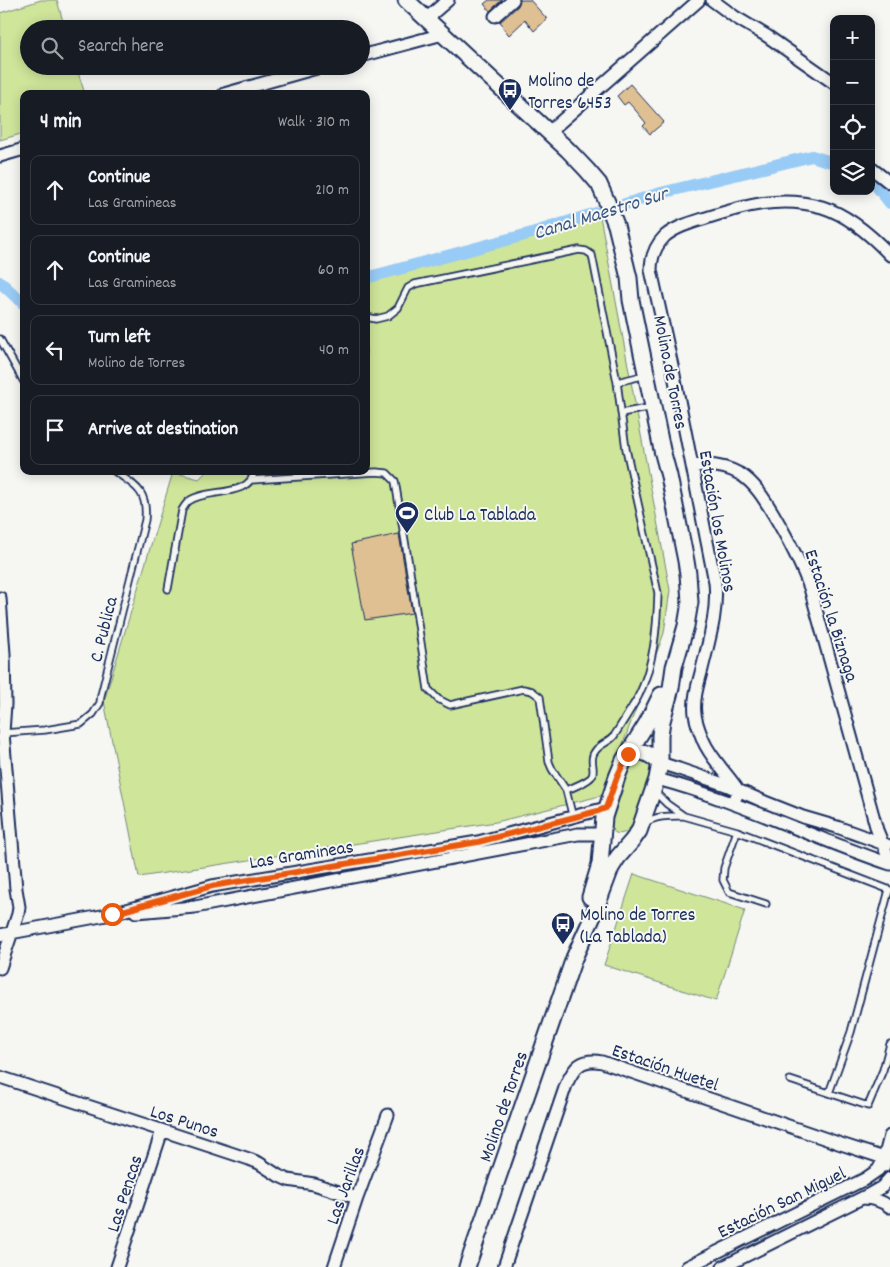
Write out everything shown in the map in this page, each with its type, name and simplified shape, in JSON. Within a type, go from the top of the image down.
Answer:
[{"type":"main road","name":"Molino de Torres","points":[[406,0],[549,132],[588,170],[599,184],[616,225],[629,278],[637,299],[667,449],[669,476]]},
{"type":"main road","name":"Molino de Torres","points":[[574,958],[584,914],[600,864],[606,808],[624,760],[647,723],[674,666],[686,626],[690,595],[686,562],[646,375],[631,300],[629,278]]},
{"type":"main road","name":"Molino de Torres","points":[[467,1267],[574,958],[593,916],[611,868],[639,830],[655,785],[660,763],[661,728],[671,688],[674,666]]},
{"type":"main road","points":[[624,760],[632,753],[641,752],[651,756],[660,763]]},
{"type":"main road","points":[[602,836],[625,842],[633,838],[639,830]]},
{"type":"street","points":[[426,19],[448,0]]},
{"type":"street","points":[[495,16],[513,0]]},
{"type":"street","points":[[549,132],[699,0]]},
{"type":"street","points":[[712,0],[830,80]]},
{"type":"street","points":[[370,54],[442,34]]},
{"type":"street","points":[[238,90],[292,75]]},
{"type":"street","points":[[0,156],[20,150]]},
{"type":"street","points":[[875,171],[890,183]]},
{"type":"street","name":"Estación los Molinos","points":[[738,790],[708,751],[695,714],[696,695],[713,624],[716,594],[715,582],[651,270],[651,260],[656,248],[675,229],[753,205],[781,202],[808,204],[833,212],[868,234],[890,254]]},
{"type":"street","name":"Estación la Biznaga","points":[[692,466],[716,465],[733,470],[748,480],[767,503],[794,548],[810,588],[880,840],[890,863]]},
{"type":"street","points":[[0,598],[4,654],[5,704],[3,733],[19,906],[0,968]]},
{"type":"street","points":[[660,763],[738,790],[803,816],[880,840]]},
{"type":"street","points":[[655,785],[675,784],[734,804],[860,854],[890,863]]},
{"type":"street","points":[[734,804],[738,790]]},
{"type":"street","points":[[572,818],[606,808]]},
{"type":"street","name":"Las Gramineas","points":[[0,935],[112,914],[212,886],[469,844],[572,818]]},
{"type":"street","name":"Las Gramineas","points":[[112,914],[195,908],[578,834],[602,836]]},
{"type":"street","points":[[860,854],[880,840]]},
{"type":"street","name":"Estación Huetel","points":[[504,1267],[570,1075],[576,1068],[589,1060],[602,1062],[887,1159]]},
{"type":"street","name":"Los Punos","points":[[0,1077],[254,1161],[288,1180],[314,1184],[357,1198]]},
{"type":"street","name":"Las Jarillas","points":[[334,1267],[388,1114]]},
{"type":"street","name":"Las Pencas","points":[[117,1267],[162,1130]]},
{"type":"street","points":[[889,1183],[884,1168],[890,1136]]},
{"type":"street","name":"Estación San Miguel","points":[[687,1267],[865,1179],[878,1170],[887,1159]]},
{"type":"street","name":"Estación San Miguel","points":[[723,1267],[889,1183]]},
{"type":"street","name":"Estación San Miguel","points":[[862,1198],[871,1198],[890,1207]]},
{"type":"lane","points":[[370,318],[376,319],[388,316],[398,308],[408,288],[415,284],[579,250],[586,251],[592,256],[617,382],[626,449],[658,593],[658,613],[650,665],[638,697],[614,735],[596,750],[592,756],[592,776],[566,790]]},
{"type":"lane","points":[[0,339],[20,375]]},
{"type":"lane","points":[[617,382],[646,375]]},
{"type":"lane","points":[[621,413],[653,407]]},
{"type":"lane","points":[[370,472],[387,473],[395,481],[428,689],[438,699],[450,705],[523,689],[532,690],[540,698],[549,762],[566,790],[572,818]]},
{"type":"lane","name":"C. Publica","points":[[3,733],[45,730],[81,724],[93,714],[100,703],[146,520],[146,510],[142,494],[138,488],[120,475]]},
{"type":"lane","points":[[168,589],[182,510],[188,501],[245,487],[253,475]]},
{"type":"lane","points":[[251,480],[329,475]]},
{"type":"lane","points":[[655,785],[667,804],[684,816]]},
{"type":"lane","points":[[639,830],[656,818],[684,816],[737,831],[890,890],[851,1032],[829,1093]]},
{"type":"lane","points":[[737,831],[725,864],[723,880],[729,892],[766,904]]},
{"type":"lane","points":[[790,1080],[868,1106],[883,1070],[890,1044]]},
{"type":"green space","points":[[41,0],[57,0],[63,20],[20,20],[20,75],[79,75],[84,90],[20,90],[20,134],[0,140],[0,13]]},
{"type":"green space","name":"Club La Tablada","points":[[600,216],[670,590],[664,633],[604,795],[496,822],[139,877],[104,701],[172,475],[184,475],[199,479],[203,475],[370,475],[370,280]]},
{"type":"green space","points":[[638,758],[648,764],[650,775],[632,826],[630,829],[619,834],[611,828],[609,819],[628,764]]},
{"type":"green space","points":[[634,874],[745,910],[716,1001],[604,965]]},
{"type":"building","points":[[489,0],[502,0],[490,11],[484,4]]},
{"type":"building","points":[[520,0],[530,0],[547,19],[534,31],[525,20],[509,35],[500,22],[518,6]]},
{"type":"building","points":[[630,84],[664,122],[650,134],[643,126],[646,123],[637,112],[628,102],[624,105],[617,96]]},
{"type":"building","points":[[399,534],[412,613],[365,620],[351,544]]},
{"type":"waterway","name":"Canal Maestro Sur","points":[[370,277],[532,233],[661,193],[812,156],[830,162]]},
{"type":"waterway","name":"Canal Maestro Sur","points":[[875,184],[890,203]]},
{"type":"waterway","name":"Canal Maestro Sur","points":[[0,282],[20,300]]},
{"type":"place","name":"Molino de Torres 6453","points":[[510,111]]},
{"type":"place","name":"Club La Tablada","points":[[407,534]]},
{"type":"place","name":"Molino de Torres (La Tablada)","points":[[563,945]]},
{"type":"route","points":[[112,914],[212,886],[478,842],[598,811],[606,808],[617,777],[628,754]]}]
